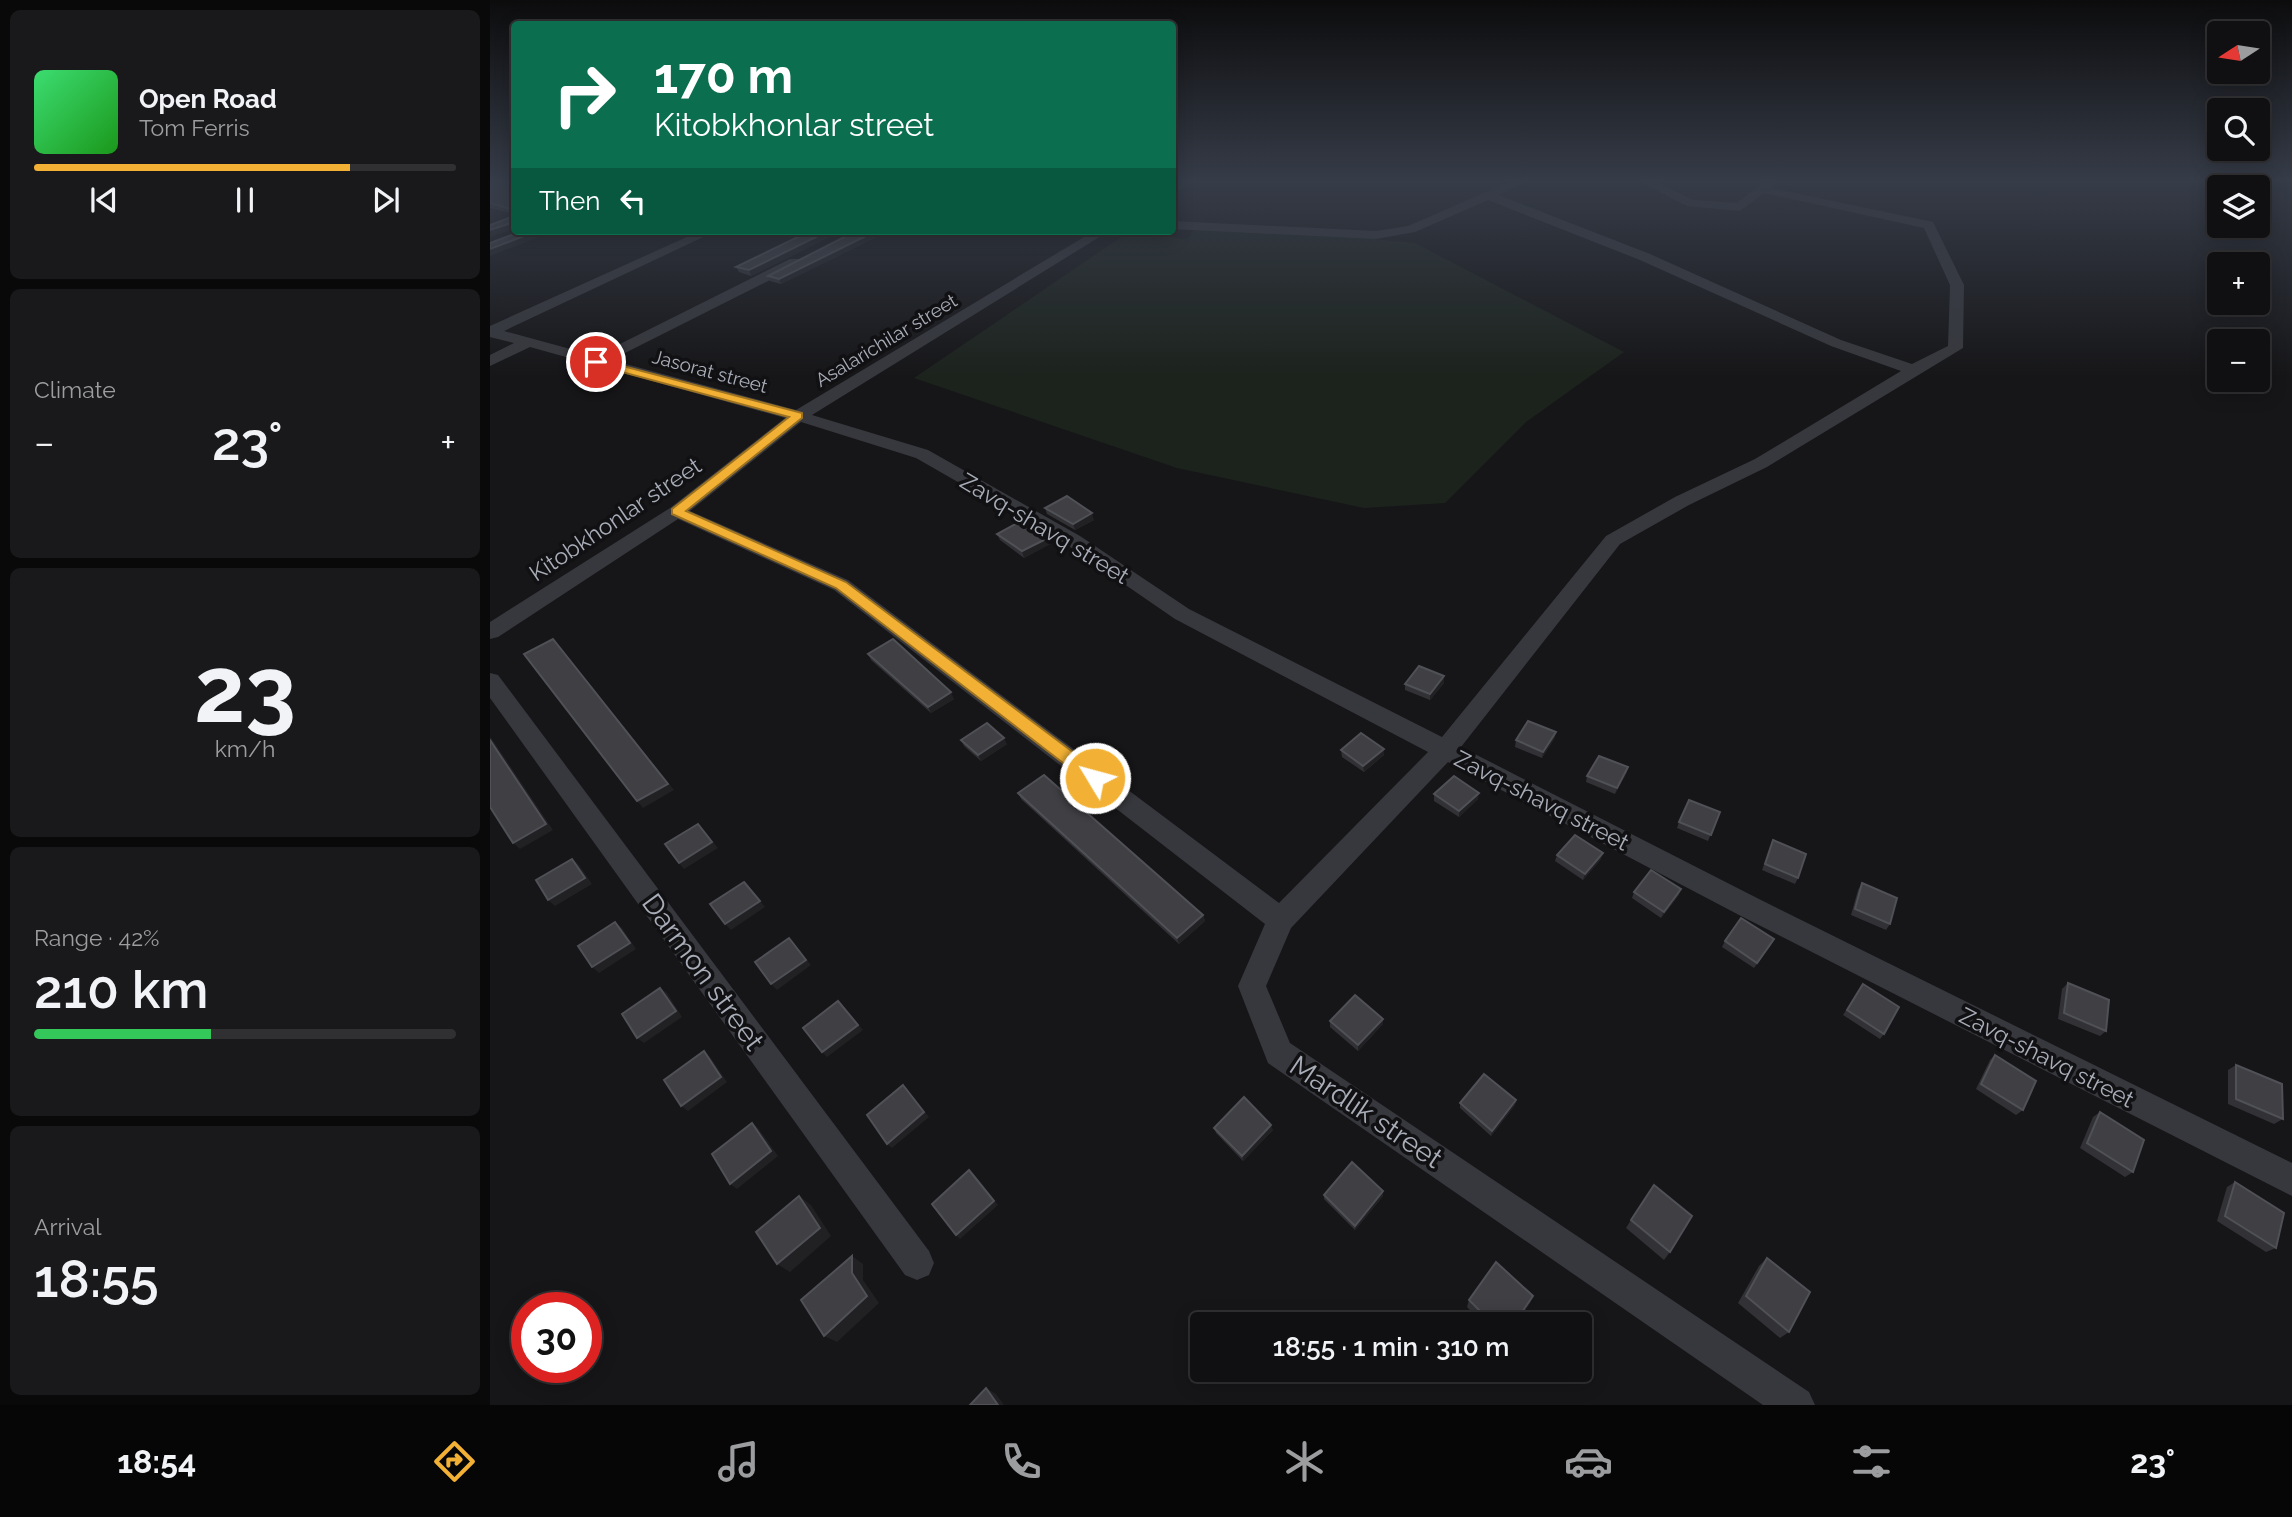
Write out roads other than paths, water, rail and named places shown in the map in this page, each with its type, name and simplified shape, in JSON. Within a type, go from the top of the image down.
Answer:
[{"type":"street","points":[[490,332],[678,246]]},
{"type":"street","name":"Asalarichilar street","points":[[798,416],[1078,246]]},
{"type":"street","points":[[1616,246],[1836,343],[1913,370]]},
{"type":"street","points":[[677,512],[841,585],[1280,920],[1445,750],[1613,540],[1682,501],[1761,463],[1913,370],[1955,348],[1957,285],[1939,246]]},
{"type":"street","points":[[596,362],[807,256]]},
{"type":"street","name":"Jasorat street","points":[[490,332],[798,416]]},
{"type":"street","points":[[490,361],[527,343]]},
{"type":"street","name":"Kitobkhonlar street","points":[[490,632],[677,512],[798,416]]},
{"type":"street","name":"Zavq-shavq street","points":[[798,416],[922,454],[1073,540],[1182,614],[1749,907],[2292,1180]]},
{"type":"street","name":"Darmon street","points":[[490,681],[917,1263]]},
{"type":"street","name":"Mardlik street","points":[[1280,920],[1252,986],[1279,1054],[1796,1405]]}]
